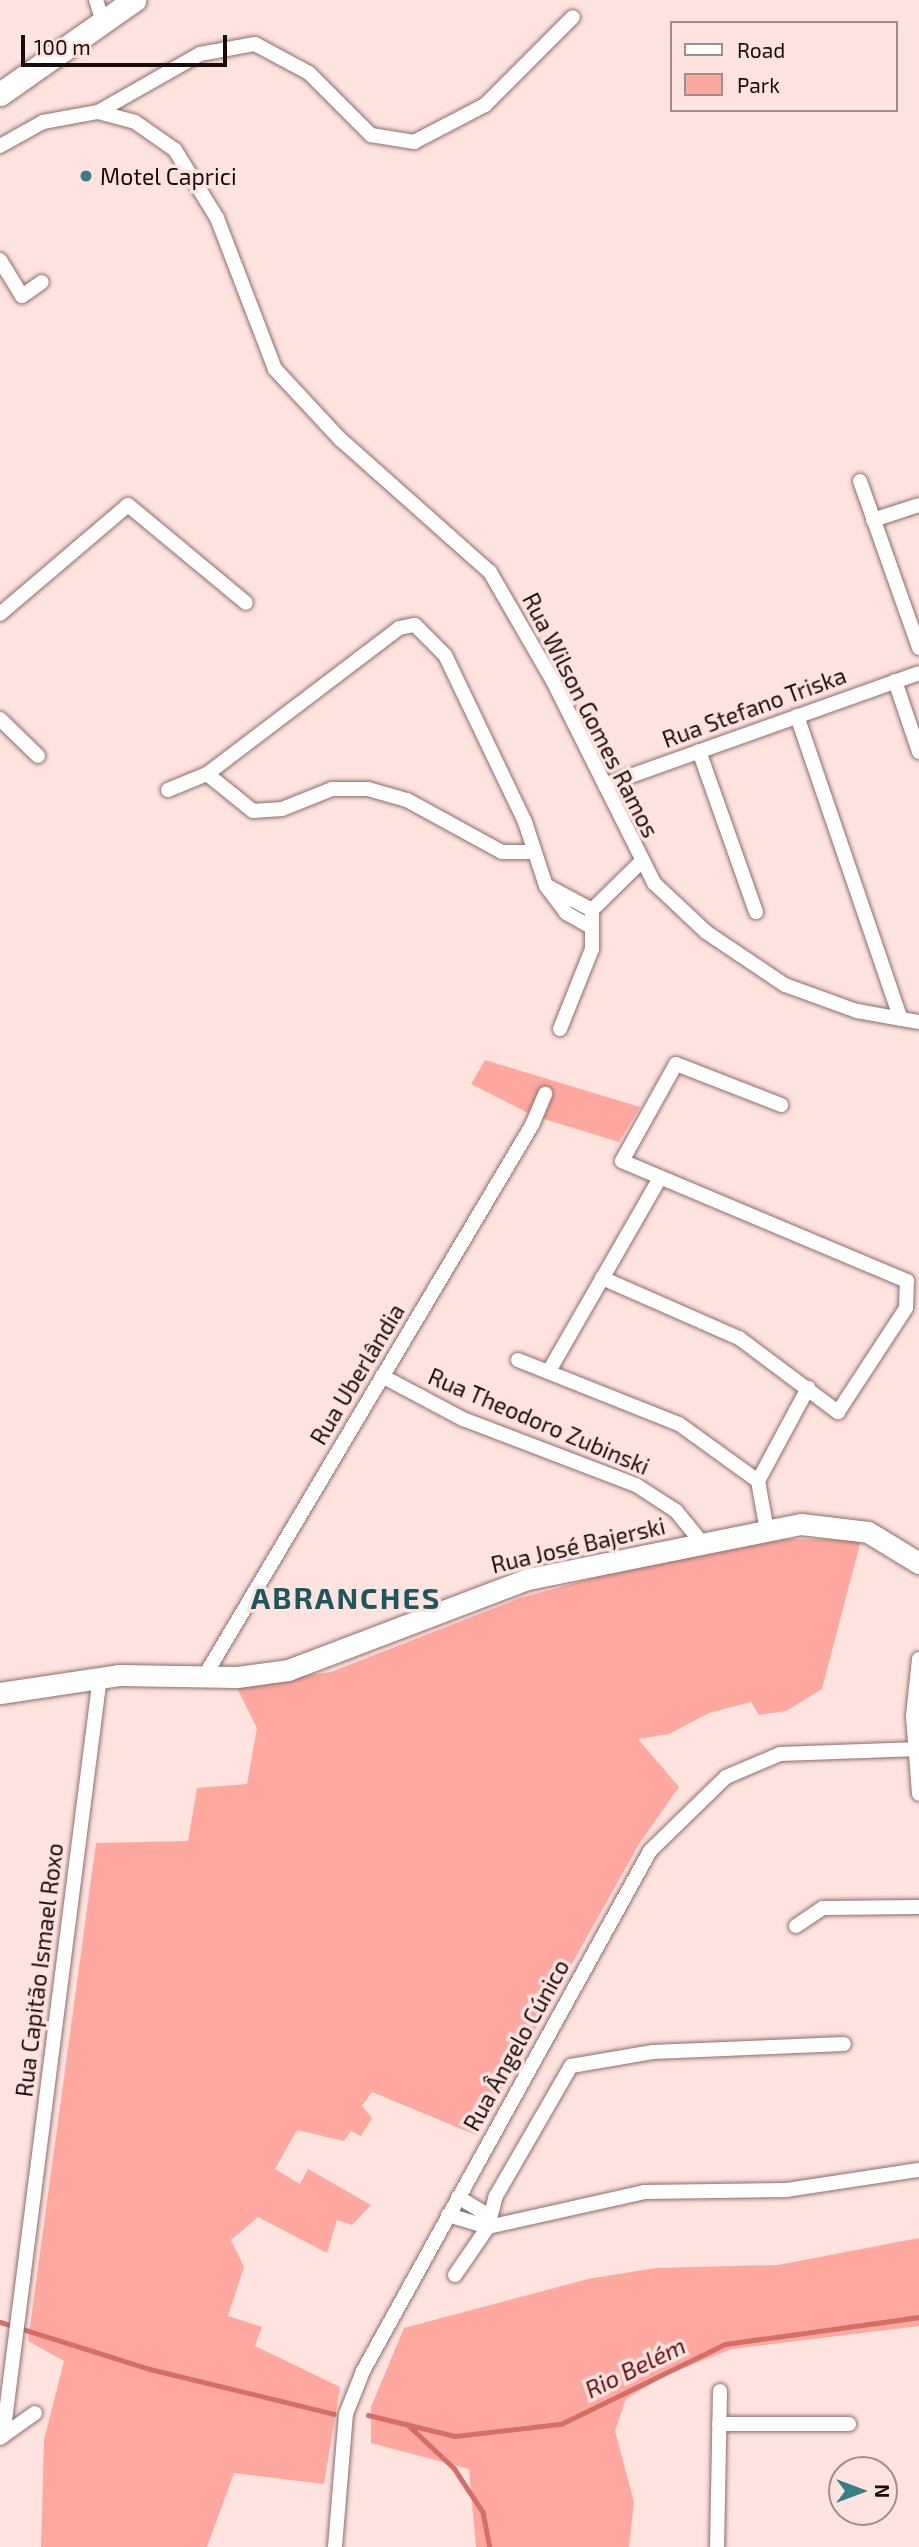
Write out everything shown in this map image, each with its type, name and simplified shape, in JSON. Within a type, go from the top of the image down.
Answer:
[{"type":"main road","points":[[0,94],[99,6],[134,0]]},
{"type":"main road","name":"Rua José Bajerski","points":[[0,1693],[100,1677],[204,1677],[311,1665],[528,1579],[817,1523],[853,1527],[919,1563]]},
{"type":"street","points":[[98,112],[200,54],[255,44],[309,73],[371,135],[414,142],[485,105],[573,17]]},
{"type":"street","name":"Rua Wilson Gomes Ramos","points":[[0,146],[43,122],[98,112],[135,122],[175,150],[221,228],[275,369],[340,439],[490,572],[605,785],[640,863],[685,915],[761,971],[817,999],[919,1022]]},
{"type":"street","points":[[0,260],[22,296],[42,282]]},
{"type":"street","points":[[860,481],[919,648]]},
{"type":"street","points":[[0,614],[128,505],[246,603]]},
{"type":"street","points":[[873,520],[919,505]]},
{"type":"street","points":[[168,790],[207,774],[398,628],[415,625],[445,655],[525,822],[531,852],[546,886],[566,913],[591,927]]},
{"type":"street","name":"Rua Stefano Triska","points":[[605,785],[919,673]]},
{"type":"street","points":[[895,681],[919,752]]},
{"type":"street","points":[[797,716],[901,1019]]},
{"type":"street","points":[[0,719],[38,756]]},
{"type":"street","points":[[699,751],[755,912]]},
{"type":"street","points":[[207,774],[253,811],[282,809],[332,789],[368,789],[407,800],[502,852],[531,852]]},
{"type":"street","points":[[560,1029],[592,949],[592,910],[640,863]]},
{"type":"street","points":[[546,886],[592,910]]},
{"type":"street","points":[[602,1278],[739,1338],[838,1412],[906,1308],[907,1280],[627,1167],[621,1157],[676,1064],[781,1105]]},
{"type":"street","name":"Rua Uberlândia","points":[[204,1677],[532,1125],[545,1094]]},
{"type":"street","points":[[549,1371],[659,1180]]},
{"type":"street","points":[[518,1360],[680,1424],[759,1488]]},
{"type":"street","name":"Rua Theodoro Zubinski","points":[[382,1376],[463,1419],[636,1485],[676,1511],[703,1544]]},
{"type":"street","points":[[767,1531],[759,1488],[808,1388]]},
{"type":"street","points":[[919,1659],[916,1749],[919,1794]]},
{"type":"street","name":"Rua Capitão Ismael Roxo","points":[[1,2437],[100,1677]]},
{"type":"street","name":"Rua Ângelo Cúnico","points":[[335,2547],[353,2394],[448,2215],[634,1878],[670,1828],[726,1777],[780,1754],[916,1749]]},
{"type":"street","points":[[796,1926],[823,1908],[919,1907]]},
{"type":"street","points":[[455,2276],[488,2227],[496,2196],[571,2066],[653,2052],[844,2044]]},
{"type":"street","points":[[448,2215],[488,2227],[644,2192],[786,2190],[919,2170]]},
{"type":"street","points":[[458,2197],[481,2211],[488,2227]]},
{"type":"street","points":[[717,2547],[720,2391]]},
{"type":"street","points":[[1,2437],[35,2413]]},
{"type":"street","points":[[719,2424],[849,2424]]},
{"type":"green space","points":[[485,1060],[640,1107],[619,1142],[534,1116],[471,1084]]},
{"type":"green space","points":[[788,1539],[861,1540],[822,1689],[786,1711],[759,1715],[751,1702],[709,1713],[669,1734],[638,1739],[679,1787],[639,1844],[476,2135],[372,2092],[362,2106],[372,2118],[361,2136],[351,2131],[344,2141],[297,2130],[275,2169],[300,2184],[308,2169],[371,2205],[352,2225],[337,2220],[327,2253],[258,2217],[231,2240],[244,2267],[228,2316],[262,2327],[255,2346],[340,2387],[324,2484],[234,2473],[207,2547],[41,2547],[44,2440],[64,2361],[28,2341],[96,1843],[188,1841],[197,1788],[247,1784],[257,1728],[236,1686],[331,1672],[520,1598],[642,1565]]},
{"type":"green space","points":[[919,2238],[919,2326],[732,2349],[666,2375],[626,2399],[615,2431],[634,2502],[629,2547],[476,2547],[469,2469],[371,2443],[371,2407],[404,2328],[588,2279],[656,2268],[778,2265]]},
{"type":"waterway","name":"Rio Belém","points":[[368,2415],[455,2436],[561,2424],[725,2344],[919,2317]]},
{"type":"waterway","name":"Rio Belém","points":[[0,2322],[150,2369],[334,2414]]},
{"type":"waterway","points":[[407,2424],[454,2468],[483,2512],[490,2547]]},
{"type":"place","name":"Motel Caprici","points":[[86,176]]},
{"type":"district","name":"ABRANCHES","points":[[346,1597]]}]
